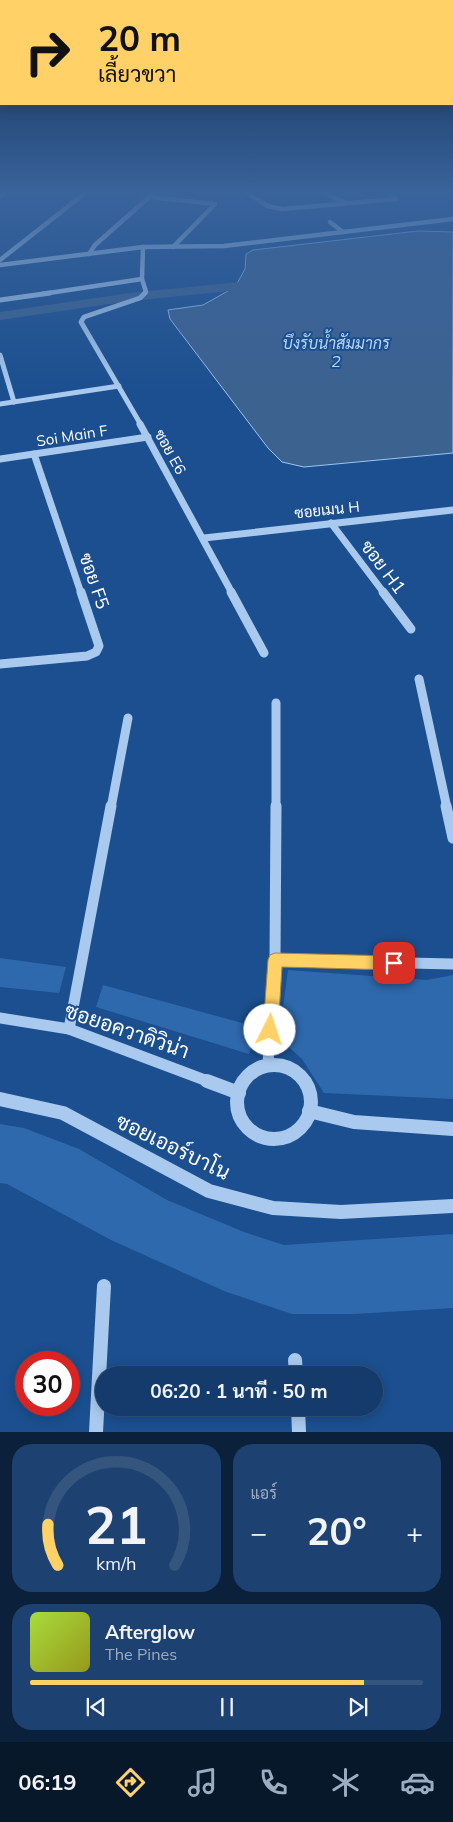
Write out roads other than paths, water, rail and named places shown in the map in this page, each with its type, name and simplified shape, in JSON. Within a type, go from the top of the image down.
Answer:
[{"type":"street","points":[[0,265],[66,257]]},
{"type":"street","points":[[0,300],[142,279],[143,257]]},
{"type":"street","name":"ซอย E6","points":[[142,279],[146,292],[140,298],[101,310],[84,318],[81,322],[204,538],[264,653]]},
{"type":"street","points":[[0,355],[14,402]]},
{"type":"street","points":[[0,404],[119,386]]},
{"type":"street","name":"Soi Main F","points":[[0,459],[148,437]]},
{"type":"street","name":"ซอย F5","points":[[0,664],[87,656],[96,652],[99,646],[34,454]]},
{"type":"street","name":"ซอยเมน H","points":[[204,538],[453,511]]},
{"type":"street","name":"ซอย H1","points":[[331,523],[411,629]]},
{"type":"street","points":[[419,679],[453,838]]},
{"type":"street","points":[[268,1064],[275,960],[276,703]]},
{"type":"street","points":[[69,1029],[128,718]]},
{"type":"street","points":[[275,960],[453,964]]},
{"type":"street","name":"ซอยอควาดิวิน่า","points":[[0,1018],[69,1029],[239,1093]]},
{"type":"street","points":[[268,1064],[280,1064],[300,1076],[310,1098],[309,1111],[305,1123],[296,1132],[285,1138],[272,1140],[260,1136],[250,1129],[242,1118],[238,1106],[239,1093],[249,1074],[258,1067],[268,1064]]},
{"type":"street","name":"ซอยเออร์บาโน","points":[[0,1099],[64,1113],[209,1192],[273,1208],[341,1212],[453,1206]]},
{"type":"street","points":[[309,1111],[354,1122],[453,1129]]},
{"type":"street","points":[[96,1432],[104,1286]]},
{"type":"street","points":[[298,1416],[299,1432]]},
{"type":"water","name":"บึงรับน้ำสัมมากร 2","points":[[246,257],[453,257],[453,453],[304,467],[282,462],[268,448],[170,319],[168,310],[203,305],[235,287],[245,269]]},
{"type":"waterway","points":[[0,316],[130,297],[240,286],[266,292]]}]
